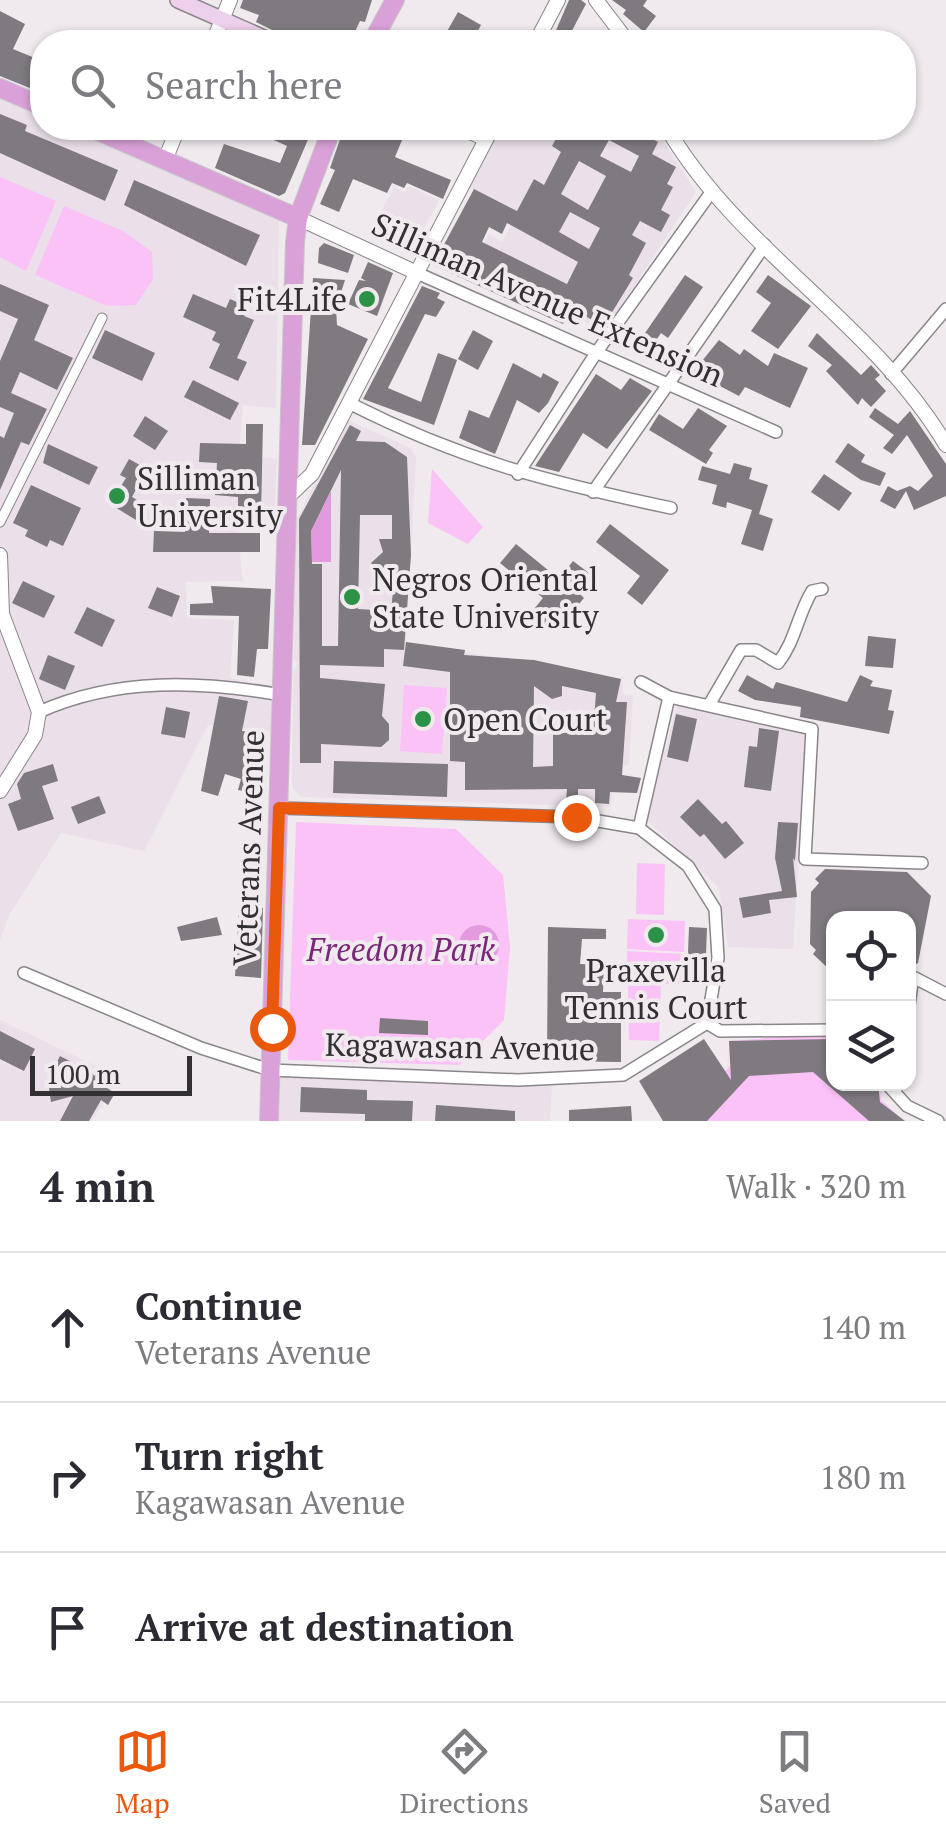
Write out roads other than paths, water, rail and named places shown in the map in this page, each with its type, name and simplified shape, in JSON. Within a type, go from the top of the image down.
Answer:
[{"type":"main road","points":[[178,0],[247,30]]},
{"type":"main road","points":[[379,30],[395,0]]},
{"type":"main road","points":[[0,88],[30,101]]},
{"type":"main road","points":[[119,140],[298,218]]},
{"type":"main road","name":"Veterans Avenue","points":[[269,1121],[298,218],[327,140]]},
{"type":"street","points":[[218,30],[230,0]]},
{"type":"street","points":[[542,30],[558,0]]},
{"type":"street","points":[[596,0],[619,30]]},
{"type":"street","points":[[166,160],[174,140]]},
{"type":"street","points":[[290,494],[308,482],[485,140]]},
{"type":"street","points":[[675,140],[712,192],[891,374],[946,445]]},
{"type":"street","points":[[518,474],[596,353],[712,192]]},
{"type":"street","name":"Silliman Avenue Extension","points":[[298,218],[596,353],[670,381],[776,432]]},
{"type":"street","points":[[592,492],[765,245]]},
{"type":"street","points":[[891,374],[946,310]]},
{"type":"street","points":[[0,522],[102,318]]},
{"type":"street","points":[[349,402],[429,443],[518,474],[671,508]]},
{"type":"street","points":[[0,554],[2,614],[39,712],[34,734],[0,791]]},
{"type":"street","points":[[709,706],[740,650],[756,650],[778,662],[794,644],[800,609],[812,591],[822,589]]},
{"type":"street","points":[[39,712],[85,694],[180,681],[282,694]]},
{"type":"street","points":[[640,682],[669,697],[812,729],[804,859],[922,863]]},
{"type":"street","points":[[638,828],[669,697]]},
{"type":"street","points":[[279,808],[576,817],[638,828],[688,866],[716,910],[718,958],[707,1022],[720,1030],[826,1030]]},
{"type":"street","name":"Kagawasan Avenue","points":[[24,972],[201,1048],[270,1070],[518,1080],[624,1075],[707,1022]]},
{"type":"street","points":[[910,1001],[913,977],[946,994]]},
{"type":"street","points":[[893,1091],[907,1106],[938,1121]]},
{"type":"place","name":"Fit4Life","points":[[367,299]]},
{"type":"place","name":"Silliman University","points":[[117,496]]},
{"type":"place","name":"Negros Oriental State University","points":[[352,597]]},
{"type":"place","name":"Open Court","points":[[423,719]]},
{"type":"place","name":"Praxevilla Tennis Court","points":[[656,935]]},
{"type":"park label","name":"Freedom Park","points":[[401,949]]}]
